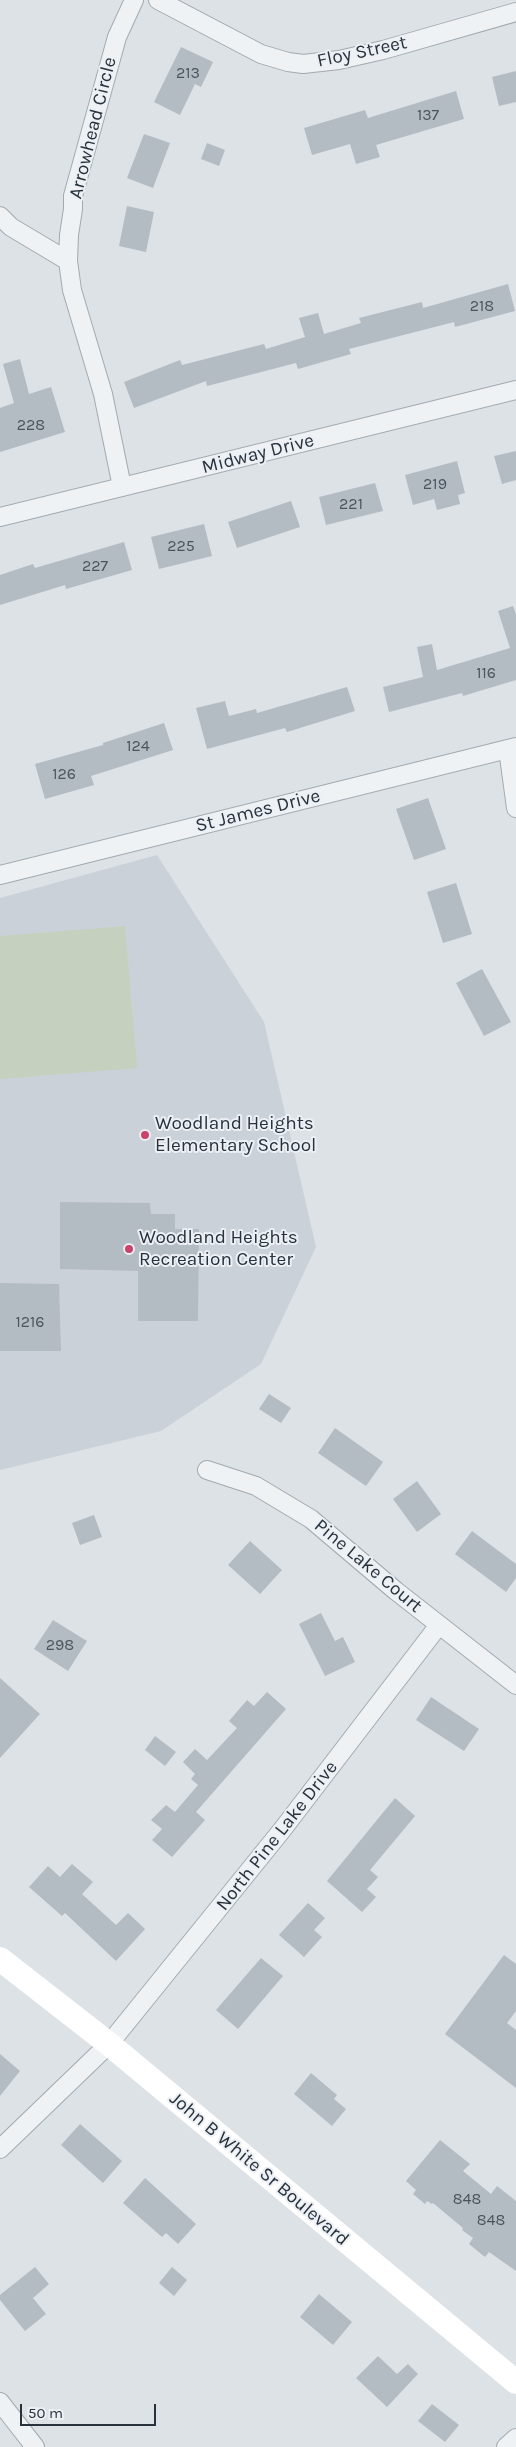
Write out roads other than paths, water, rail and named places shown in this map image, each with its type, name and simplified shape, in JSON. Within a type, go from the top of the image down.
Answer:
[{"type":"main road","name":"John B White Sr Boulevard","points":[[0,1959],[109,2044],[516,2382]]},
{"type":"street","name":"Arrowhead Circle","points":[[122,487],[103,394],[72,290],[68,261],[73,196],[117,37],[134,0]]},
{"type":"street","name":"Floy Street","points":[[158,0],[261,54],[288,62],[303,64],[339,60],[383,50],[516,12]]},
{"type":"street","points":[[0,216],[11,227],[68,261]]},
{"type":"street","name":"Midway Drive","points":[[0,517],[516,390]]},
{"type":"street","points":[[512,748],[516,808]]},
{"type":"street","name":"St James Drive","points":[[0,875],[512,748]]},
{"type":"street","name":"Pine Lake Court","points":[[207,1470],[256,1486],[311,1519],[439,1625],[516,1685]]},
{"type":"street","name":"North Pine Lake Drive","points":[[0,2149],[109,2044],[282,1830],[439,1625]]},
{"type":"street","points":[[0,2402],[35,2447]]},
{"type":"street","points":[[506,2447],[516,2438]]},
{"type":"place","name":"Woodland Heights Elementary School","points":[[145,1135]]},
{"type":"place","name":"Woodland Heights Recreation Center","points":[[129,1249]]}]
